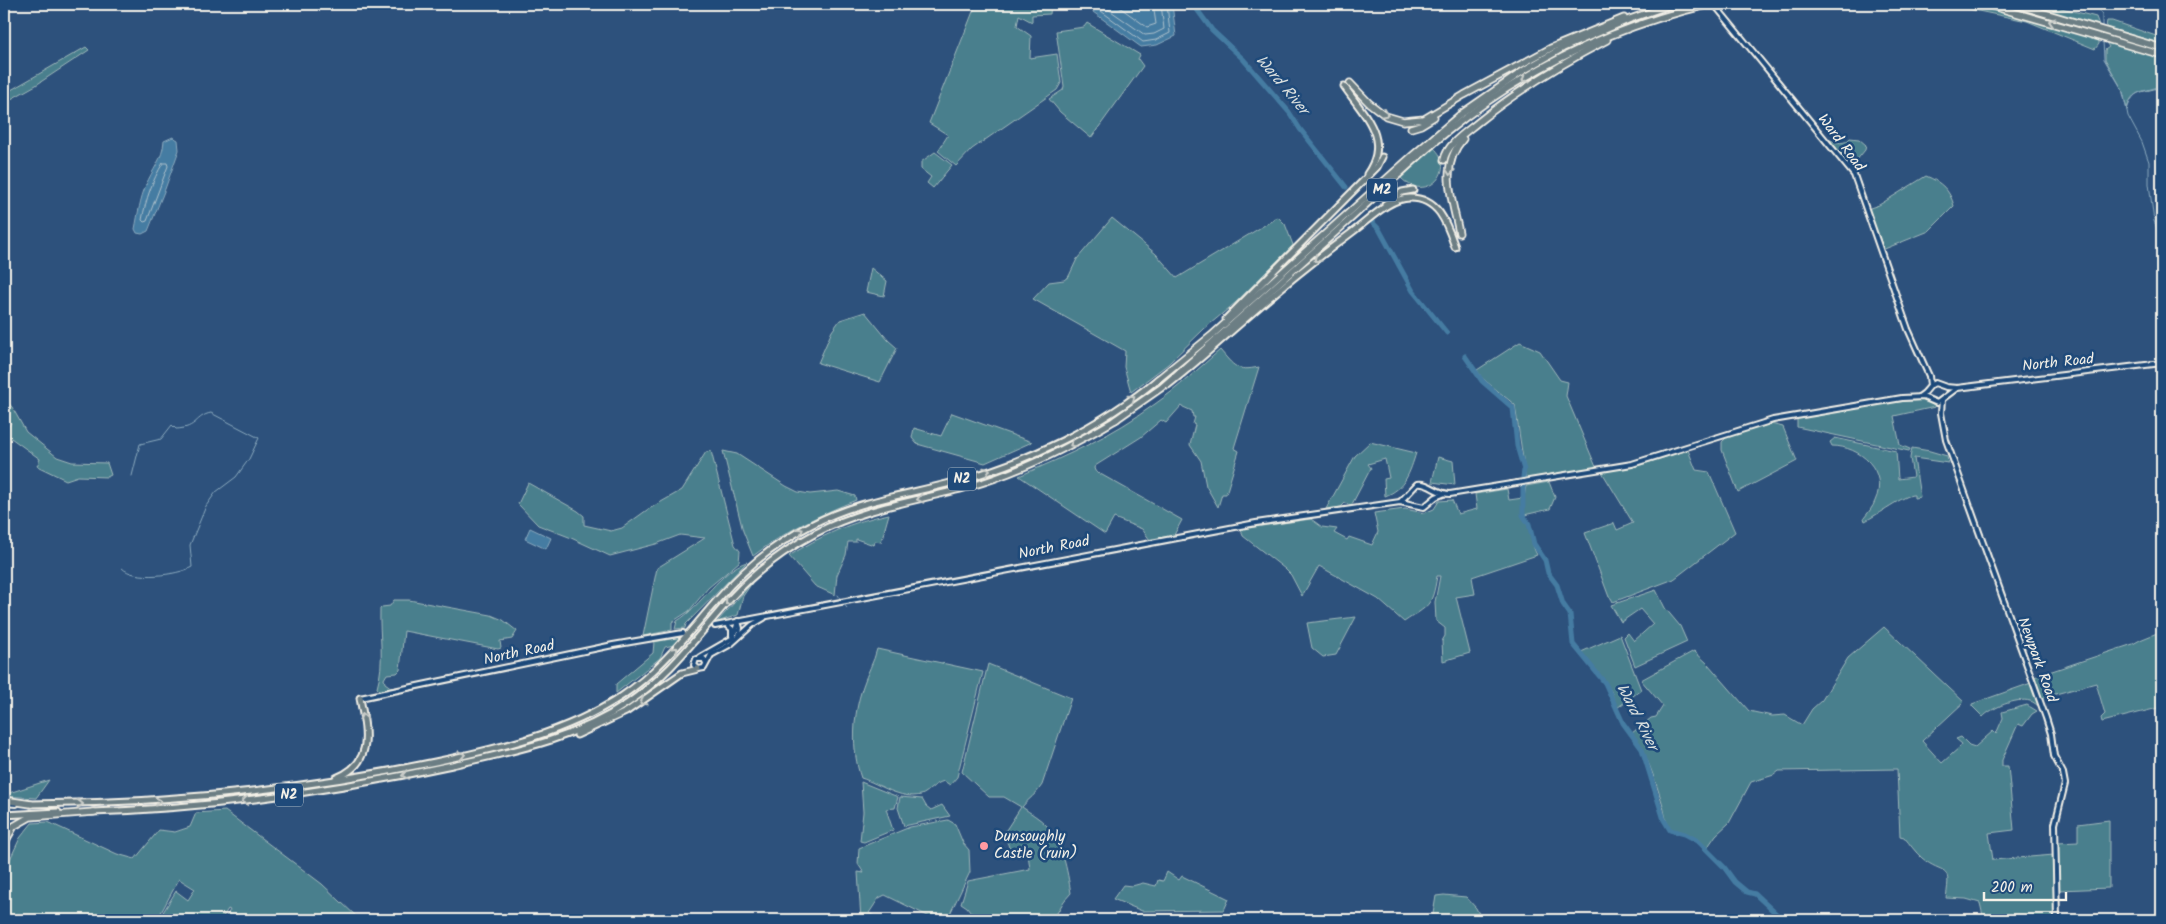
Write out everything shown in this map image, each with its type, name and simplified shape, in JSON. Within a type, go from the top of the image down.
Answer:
[{"type":"highway","name":"M2","points":[[1115,420],[1161,388],[1417,158],[1465,119],[1532,74],[1579,49],[1630,27],[1712,4]]},
{"type":"highway","points":[[1985,4],[2162,48]]},
{"type":"highway","points":[[2014,4],[2099,33]]},
{"type":"highway","name":"M2","points":[[1157,380],[1211,336],[1412,156],[1469,108],[1526,69],[1564,48],[1622,22],[1670,5]]},
{"type":"highway","points":[[1347,85],[1386,116],[1403,121],[1419,120],[1429,117],[1473,90],[1550,48],[1630,16],[1670,5]]},
{"type":"highway","points":[[1444,160],[1450,148],[1498,107],[1544,74],[1579,54],[1630,30],[1682,11]]},
{"type":"highway","points":[[2106,35],[2162,55]]},
{"type":"highway","points":[[1347,85],[1370,120],[1375,134],[1376,146],[1375,158],[1371,169],[1352,192]]},
{"type":"highway","points":[[1411,128],[1429,121],[1473,90]]},
{"type":"highway","points":[[1459,233],[1448,184],[1453,157],[1461,142],[1498,107]]},
{"type":"highway","points":[[1157,380],[1224,321],[1377,168],[1382,157]]},
{"type":"highway","points":[[1115,420],[1158,393],[1180,376],[1262,304],[1396,196],[1413,190]]},
{"type":"highway","points":[[1336,244],[1388,206],[1409,198],[1425,201],[1439,210],[1447,223],[1455,247]]},
{"type":"highway","name":"N2","points":[[32,804],[150,801],[294,787],[390,771],[482,751],[543,734],[579,720],[610,704],[650,674],[675,650],[738,578],[760,559],[795,534],[828,516],[863,504],[954,482],[1033,454],[1095,422],[1157,380]]},
{"type":"highway","name":"N2","points":[[4,815],[94,812],[268,798],[369,782],[453,765],[552,741],[587,727],[626,704],[651,686],[676,663],[729,600],[756,574],[788,549],[817,532],[862,514],[971,486],[1015,471],[1076,443],[1115,420]]},
{"type":"highway","points":[[453,765],[520,752],[589,730],[639,704],[682,673],[698,669]]},
{"type":"highway","points":[[294,787],[337,778],[346,774],[357,764],[364,751],[366,736],[360,698]]},
{"type":"highway","points":[[4,802],[32,804]]},
{"type":"highway","points":[[4,844],[14,826],[30,817],[94,812]]},
{"type":"main road","name":"Ward Road","points":[[1712,4],[1854,175],[1908,329],[1929,376],[1935,383]]},
{"type":"main road","name":"North Road","points":[[1957,388],[2162,363]]},
{"type":"main road","name":"Ward Road","points":[[1929,376],[1930,386]]},
{"type":"main road","points":[[1918,397],[1935,383],[1957,388]]},
{"type":"main road","points":[[1944,386],[1946,395]]},
{"type":"main road","points":[[1409,494],[1414,505],[1424,507],[1443,494],[1521,483],[1637,462],[1773,420],[1886,400],[1918,397],[1928,398],[1933,402],[1942,400],[1957,388]]},
{"type":"main road","points":[[1927,391],[1928,398]]},
{"type":"main road","name":"Newpark Road","points":[[1942,400],[1941,413],[1946,440],[2052,734],[2054,756],[2064,778],[2065,791],[2055,824],[2057,920]]},
{"type":"main road","name":"Newpark Road","points":[[1933,402],[1941,413]]},
{"type":"main road","points":[[1400,502],[1409,494],[1412,487],[1417,484],[1426,484],[1443,494]]},
{"type":"main road","points":[[1431,488],[1432,500]]},
{"type":"main road","name":"North Road","points":[[715,626],[1256,523],[1400,502],[1414,505]]},
{"type":"main road","points":[[738,622],[734,635],[729,640],[694,663],[698,669],[704,668],[711,655],[766,616]]},
{"type":"main road","points":[[738,622],[740,628],[738,637]]},
{"type":"main road","points":[[726,624],[733,632],[729,640]]},
{"type":"main road","name":"North Road","points":[[360,698],[613,645],[683,633]]},
{"type":"main road","points":[[700,658],[704,659],[706,663]]},
{"type":"green space","points":[[976,4],[1051,4],[1050,14],[1032,15],[1032,22],[1019,15],[1017,26],[1031,36],[1030,58],[1057,54],[1061,83],[1057,90],[972,149],[956,166],[938,151],[948,135],[929,123]]},
{"type":"green space","points":[[1944,4],[1978,5],[2099,40],[2099,44],[2095,49],[2027,21]]},
{"type":"green space","points":[[2023,4],[2046,4],[2096,17],[2099,25]]},
{"type":"green space","points":[[2107,21],[2162,38],[2162,44],[2106,27]]},
{"type":"green space","points":[[1087,23],[1140,55],[1138,59],[1143,66],[1091,138],[1060,112],[1049,99],[1063,90],[1064,86],[1056,31],[1084,27]]},
{"type":"green space","points":[[2105,41],[2162,59],[2162,86],[2136,94],[2129,103],[2127,110],[2122,89],[2105,59],[2105,50],[2109,47]]},
{"type":"green space","points":[[86,47],[89,50],[36,85],[4,103],[4,94]]},
{"type":"green space","points":[[1850,138],[1859,139],[1866,145],[1865,150],[1851,167],[1830,140],[1841,143]]},
{"type":"green space","points":[[1434,148],[1440,157],[1442,166],[1441,174],[1436,181],[1429,186],[1420,187],[1411,185],[1401,178]]},
{"type":"green space","points":[[935,152],[952,165],[933,188],[927,183],[931,177],[921,169],[921,162]]},
{"type":"green space","points":[[1926,176],[1944,187],[1950,195],[1954,206],[1929,231],[1882,250],[1869,210],[1870,208],[1879,205]]},
{"type":"green space","points":[[1278,217],[1285,224],[1293,245],[1235,303],[1204,329],[1168,364],[1131,392],[1124,367],[1125,351],[1033,299],[1049,282],[1064,280],[1069,276],[1077,259],[1112,218],[1156,254],[1177,278]]},
{"type":"green space","points":[[871,268],[887,281],[884,296],[866,292]]},
{"type":"green space","points":[[865,312],[897,348],[880,382],[818,363],[832,331],[840,320]]},
{"type":"green space","points":[[1520,342],[1540,351],[1560,380],[1568,382],[1566,396],[1596,467],[1526,479],[1515,405],[1482,378],[1477,370]]},
{"type":"green space","points":[[1220,350],[1232,364],[1240,368],[1259,367],[1234,448],[1239,451],[1226,494],[1222,494],[1218,507],[1206,486],[1201,461],[1190,445],[1195,417],[1193,417],[1192,411],[1181,406],[1166,423],[1161,420],[1141,437],[1094,468],[1095,471],[1182,520],[1174,535],[1150,540],[1142,529],[1114,518],[1105,534],[1019,476],[1072,453],[1123,426],[1172,391]]},
{"type":"green space","points":[[4,398],[12,407],[26,432],[57,457],[72,462],[107,463],[111,475],[107,477],[78,476],[66,480],[37,466],[40,459],[4,433],[11,423],[4,416]]},
{"type":"green space","points":[[1926,400],[1935,407],[1894,416],[1900,445],[1910,449],[1909,451],[1797,427],[1797,419],[1882,403]]},
{"type":"green space","points":[[952,413],[1032,442],[985,463],[917,444],[912,438],[914,428],[941,436]]},
{"type":"green space","points":[[1771,424],[1783,427],[1797,461],[1738,492],[1722,450],[1722,442],[1728,436]]},
{"type":"green space","points":[[1835,438],[1896,451],[1898,479],[1913,477],[1910,458],[1912,448],[1947,456],[1948,463],[1914,458],[1920,497],[1914,498],[1914,495],[1904,498],[1865,521],[1864,518],[1875,501],[1878,490],[1875,470],[1862,455],[1842,447],[1832,446],[1830,442]]},
{"type":"green space","points":[[1370,442],[1416,453],[1406,479],[1397,489],[1385,496],[1384,479],[1389,478],[1385,459],[1368,464],[1371,468],[1351,506],[1345,503],[1341,507],[1326,509],[1355,456]]},
{"type":"green space","points":[[1688,450],[1696,470],[1709,472],[1735,532],[1674,579],[1613,602],[1609,597],[1585,533],[1614,523],[1617,530],[1633,523],[1602,472],[1641,465]]},
{"type":"green space","points":[[711,451],[735,545],[740,551],[739,562],[708,588],[689,611],[672,622],[672,630],[643,636],[657,568],[705,538],[680,535],[656,544],[610,556],[538,525],[518,504],[528,483],[578,511],[584,516],[584,525],[611,531],[622,528],[647,510],[682,490],[706,452]]},
{"type":"green space","points":[[723,451],[737,454],[798,492],[810,494],[838,491],[855,496],[856,500],[803,524],[753,556],[743,531]]},
{"type":"green space","points":[[1438,457],[1453,461],[1455,485],[1432,482]]},
{"type":"green space","points":[[1549,482],[1555,497],[1550,509],[1524,515],[1522,509],[1526,486]]},
{"type":"green space","points":[[1507,489],[1509,500],[1523,498],[1522,512],[1537,555],[1472,577],[1475,594],[1456,597],[1470,653],[1443,661],[1442,641],[1445,636],[1445,628],[1436,621],[1435,602],[1440,576],[1437,576],[1433,594],[1428,604],[1404,622],[1378,599],[1319,566],[1302,596],[1291,575],[1243,536],[1241,529],[1311,519],[1322,527],[1337,529],[1334,533],[1347,540],[1349,537],[1372,545],[1378,532],[1374,513],[1405,509],[1424,513],[1434,509],[1439,501],[1452,500],[1458,514],[1477,509],[1475,494]]},
{"type":"green space","points":[[889,514],[881,542],[875,541],[874,545],[856,539],[856,542],[848,542],[846,555],[837,575],[835,595],[815,586],[789,556],[837,530]]},
{"type":"green space","points":[[747,562],[686,624],[685,628],[675,629],[677,621],[686,615],[728,572]]},
{"type":"green space","points":[[752,583],[743,596],[738,615],[717,622]]},
{"type":"green space","points":[[1656,590],[1665,608],[1680,626],[1687,642],[1635,666],[1624,637],[1628,633],[1634,641],[1653,624],[1640,609],[1621,622],[1611,605]]},
{"type":"green space","points":[[394,600],[409,600],[491,615],[503,620],[517,631],[512,639],[500,641],[501,648],[498,649],[404,631],[400,670],[397,673],[387,674],[384,679],[385,683],[392,688],[380,691],[377,688],[381,668],[380,609],[390,606]]},
{"type":"green space","points":[[1356,617],[1336,655],[1323,657],[1312,648],[1307,623]]},
{"type":"green space","points":[[1884,627],[1964,702],[1922,741],[1942,763],[1962,744],[1956,739],[1961,737],[1969,745],[1975,747],[1993,731],[1996,734],[2003,718],[2002,712],[2027,705],[2037,711],[2032,714],[2023,726],[2018,724],[2002,760],[2002,766],[2008,766],[2014,830],[1989,833],[1993,860],[2054,855],[2056,920],[1984,920],[1980,903],[1966,899],[1946,898],[1947,874],[1922,858],[1904,837],[1900,836],[1897,769],[1779,771],[1774,775],[1751,782],[1729,823],[1716,835],[1707,848],[1691,836],[1670,829],[1650,766],[1632,733],[1651,718],[1656,717],[1663,706],[1641,680],[1694,651],[1708,664],[1749,711],[1772,716],[1785,715],[1802,725],[1812,709],[1822,700],[1848,658]]},
{"type":"green space","points":[[2162,631],[2162,707],[2102,722],[2101,718],[2105,714],[2096,683],[2041,698],[2034,677],[2133,644]]},
{"type":"green space","points":[[1620,635],[1641,690],[1617,708],[1611,691],[1581,652]]},
{"type":"green space","points":[[682,637],[674,645],[665,647],[660,658],[616,693],[616,684],[653,653],[654,642]]},
{"type":"green space","points":[[877,649],[983,672],[957,777],[950,785],[944,781],[924,794],[913,796],[898,793],[861,778],[856,755],[855,720],[863,686]]},
{"type":"green space","points":[[988,664],[1071,698],[1042,785],[1022,807],[1047,826],[1057,841],[1064,858],[1071,893],[1053,920],[977,920],[967,907],[961,903],[968,881],[1030,869],[1027,846],[1010,850],[1004,833],[1021,807],[1004,797],[989,797],[962,772]]},
{"type":"green space","points":[[2031,683],[2040,708],[2031,701],[2018,701],[1998,707],[1983,717],[1972,706],[1972,704]]},
{"type":"green space","points":[[49,780],[36,798],[4,796],[9,793]]},
{"type":"green space","points":[[861,782],[898,797],[895,808],[886,809],[893,830],[864,842],[860,841],[863,812]]},
{"type":"green space","points":[[900,797],[922,799],[931,810],[942,805],[950,816],[904,826],[898,808]]},
{"type":"green space","points":[[225,811],[322,884],[358,918],[357,920],[224,920],[230,910],[228,909],[221,920],[174,920],[162,914],[176,891],[188,900],[195,889],[179,879],[157,920],[4,920],[4,872],[20,838],[32,823],[48,822],[117,854],[135,859],[159,830],[175,832],[190,827],[196,813]]},
{"type":"green space","points":[[948,820],[955,824],[963,843],[969,850],[970,872],[947,920],[936,920],[885,895],[879,898],[869,913],[881,920],[861,920],[858,872],[864,873],[858,864],[859,848],[910,827]]},
{"type":"green space","points":[[2109,820],[2109,888],[2059,890],[2058,843],[2078,842],[2078,824]]},
{"type":"green space","points":[[1167,872],[1179,880],[1182,876],[1229,899],[1224,910],[1142,911],[1113,899],[1123,885],[1132,886],[1143,883],[1156,886],[1158,880],[1163,881]]},
{"type":"green space","points":[[1436,896],[1466,897],[1476,908],[1482,920],[1432,920]]},
{"type":"water","points":[[1097,4],[1172,4],[1176,36],[1157,45],[1141,47],[1093,12]]},
{"type":"water","points":[[173,137],[178,140],[179,150],[165,189],[148,231],[142,234],[137,233],[135,229],[144,190],[159,159],[164,141]]},
{"type":"water","points":[[530,528],[551,538],[546,549],[525,539]]},
{"type":"waterway","name":"Ward River","points":[[1193,4],[1212,30],[1243,59],[1289,112],[1300,129],[1346,187]]},
{"type":"waterway","points":[[2094,4],[2102,14],[2102,27]]},
{"type":"waterway","points":[[2103,41],[2104,59],[2123,91],[2128,116],[2142,142],[2149,162],[2149,184],[2154,221],[2162,240]]},
{"type":"waterway","points":[[2127,110],[2136,94],[2162,85]]},
{"type":"waterway","name":"Ward River","points":[[1373,223],[1379,229],[1413,291],[1447,333]]},
{"type":"waterway","name":"Ward River","points":[[1465,356],[1482,381],[1513,408],[1517,446],[1524,470],[1523,477]]},
{"type":"waterway","points":[[122,568],[128,572],[146,576],[167,574],[192,567],[190,545],[206,506],[216,492],[236,477],[249,459],[259,438],[211,413],[183,428],[176,429],[172,425],[161,439],[140,444],[132,476]]},
{"type":"waterway","name":"Ward River","points":[[1523,486],[1523,515],[1529,524],[1534,544],[1545,560],[1548,573],[1557,585],[1563,604],[1570,614],[1573,644],[1605,683],[1623,723],[1642,749],[1664,820],[1670,830],[1685,834],[1698,841],[1724,867],[1735,882],[1747,892],[1755,894],[1783,920]]},
{"type":"waterway","points":[[838,595],[842,601]]},
{"type":"waterway","points":[[844,604],[847,608]]},
{"type":"tunnel","points":[[683,633],[715,626]]},
{"type":"place","name":"Dunsoughly Castle (ruin)","points":[[984,846]]}]
